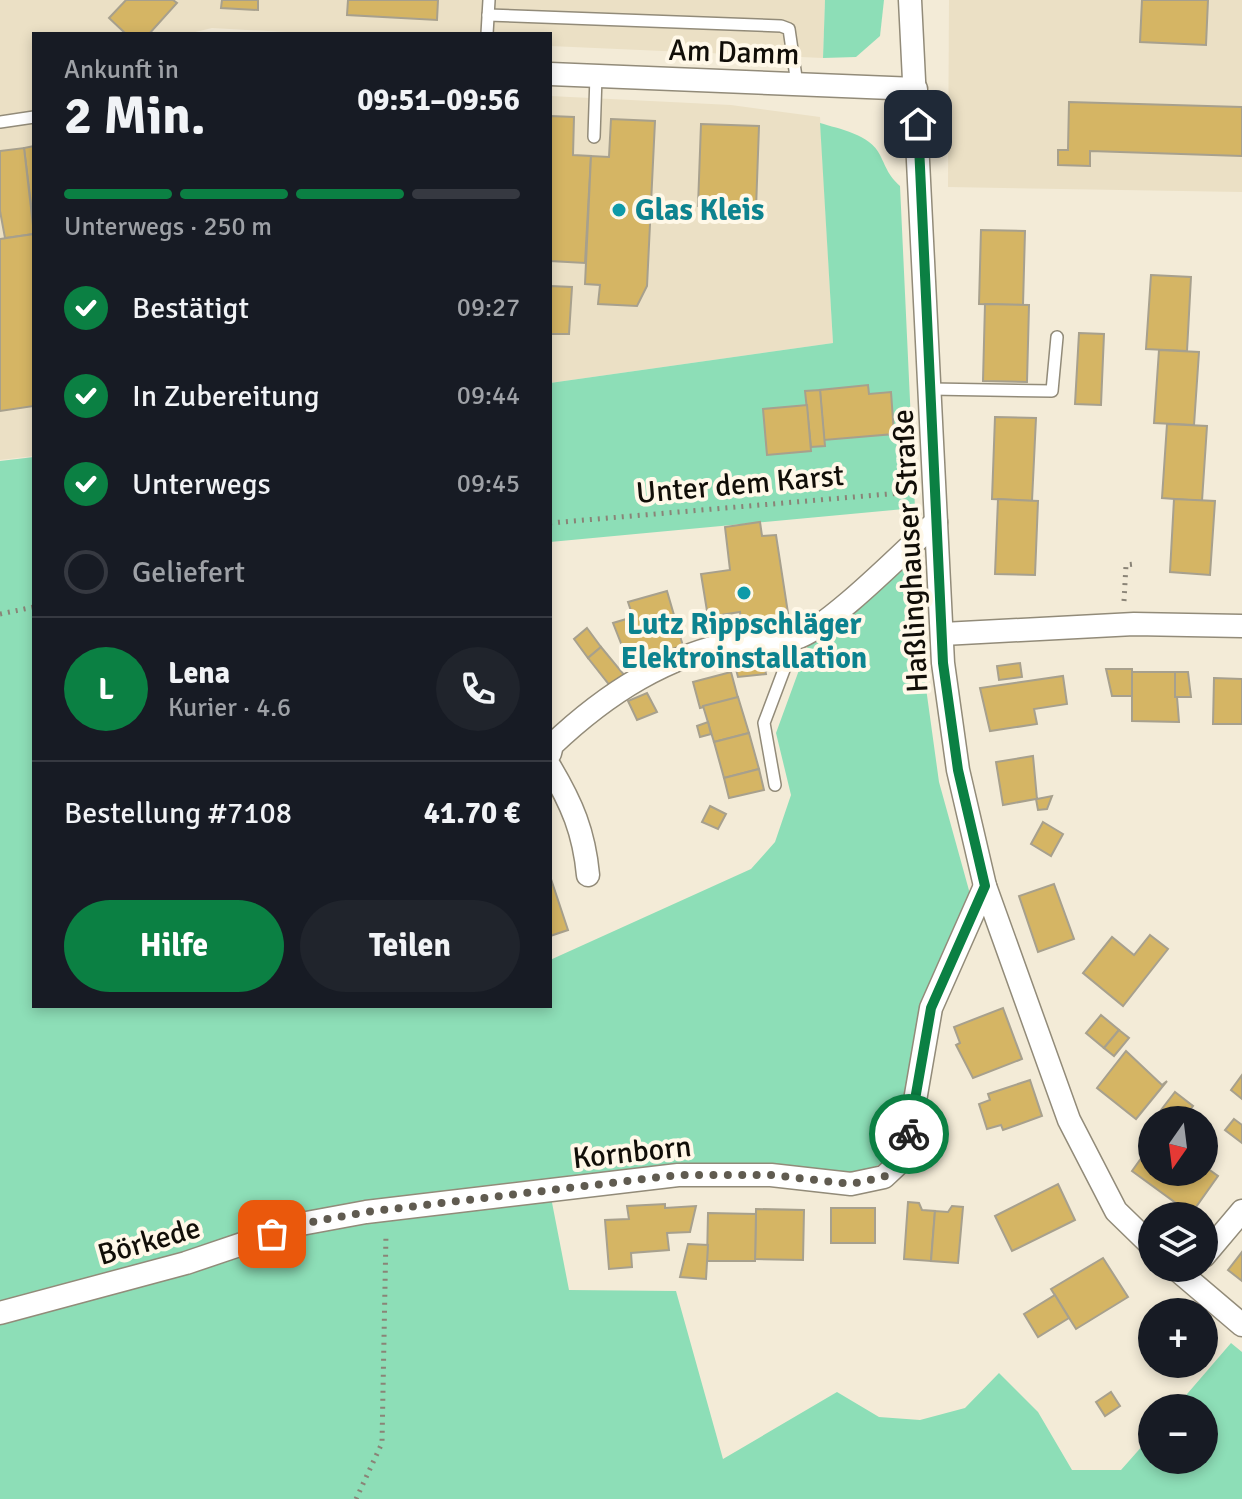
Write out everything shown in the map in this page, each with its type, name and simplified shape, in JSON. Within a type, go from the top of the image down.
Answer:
[{"type":"street","name":"Haßlinghauser Straße","points":[[910,0],[936,522],[943,634],[958,770],[985,886],[1069,1120],[1116,1211],[1138,1232]]},
{"type":"street","name":"Am Damm","points":[[552,74],[916,89]]},
{"type":"street","points":[[552,745],[616,690],[684,654],[744,641],[796,638],[822,624],[936,522]]},
{"type":"street","points":[[943,634],[1134,624],[1242,626]]},
{"type":"street","points":[[552,770],[574,808],[584,838],[588,875]]},
{"type":"street","name":"Kornborn","points":[[551,1191],[678,1175],[771,1175],[851,1184],[884,1177],[900,1162],[908,1141],[931,1008],[985,886]]},
{"type":"street","name":"Börkede","points":[[0,1313],[186,1263],[301,1224],[386,1210],[551,1191]]},
{"type":"street","points":[[1218,1239],[1242,1211]]},
{"type":"street","points":[[1196,1282],[1242,1325]]},
{"type":"lane","points":[[487,32],[489,0]]},
{"type":"lane","points":[[488,15],[781,26],[789,29],[797,84]]},
{"type":"lane","points":[[594,137],[596,76]]},
{"type":"lane","points":[[0,122],[32,117]]},
{"type":"lane","points":[[931,389],[1052,391],[1057,337]]},
{"type":"lane","points":[[775,785],[764,723],[796,638]]},
{"type":"path","name":"Unter dem Karst","points":[[552,523],[935,490]]},
{"type":"path","points":[[1124,602],[1126,565],[1134,564]]},
{"type":"path","points":[[0,614],[32,607]]},
{"type":"path","points":[[356,1499],[382,1443],[386,1210]]},
{"type":"shaded area","points":[[0,0],[825,0],[823,58],[552,46],[552,32],[286,32],[212,28],[195,32],[32,32],[32,456],[0,460]]},
{"type":"shaded area","points":[[949,0],[1242,0],[1242,192],[948,187]]},
{"type":"shaded area","points":[[552,96],[731,105],[820,117],[833,343],[552,383]]},
{"type":"green space","points":[[825,0],[884,0],[880,36],[856,57],[823,58]]},
{"type":"green space","points":[[820,123],[853,133],[869,142],[900,186],[915,508],[552,542],[552,383],[833,343]]},
{"type":"green space","points":[[32,457],[32,1008],[552,1008],[552,959],[751,869],[775,842],[791,795],[776,733],[810,640],[916,554],[922,659],[939,782],[970,894],[900,1138],[887,1161],[850,1178],[548,1182],[569,1290],[676,1291],[723,1459],[837,1392],[879,1417],[920,1420],[965,1408],[999,1373],[1038,1412],[1072,1470],[1121,1470],[1138,1451],[1138,1474],[1218,1474],[1218,1394],[1187,1394],[1201,1378],[1218,1378],[1218,1358],[1231,1343],[1242,1352],[1242,1499],[0,1499],[0,461]]},
{"type":"building","points":[[126,0],[173,0],[177,3],[151,32],[124,32],[109,18]]},
{"type":"building","points":[[222,0],[258,0],[258,10],[221,8]]},
{"type":"building","points":[[348,0],[438,0],[437,20],[347,15]]},
{"type":"building","points":[[1142,0],[1208,0],[1206,45],[1140,42]]},
{"type":"building","points":[[1069,102],[1242,107],[1242,156],[1090,151],[1090,166],[1058,165],[1058,150],[1068,150]]},
{"type":"building","points":[[552,116],[574,117],[573,155],[591,156],[585,263],[552,261]]},
{"type":"building","name":"Glas Kleis","points":[[611,119],[655,121],[647,286],[637,306],[598,304],[600,285],[585,284],[591,156],[609,157]]},
{"type":"building","points":[[701,124],[759,126],[756,209],[698,206]]},
{"type":"building","points":[[32,146],[32,212],[24,148]]},
{"type":"building","points":[[24,148],[32,234],[5,238],[0,211],[0,151]]},
{"type":"building","points":[[981,230],[1025,231],[1023,305],[979,304]]},
{"type":"building","points":[[32,234],[32,406],[0,411],[0,239]]},
{"type":"building","points":[[1151,275],[1191,277],[1187,351],[1146,349]]},
{"type":"building","points":[[552,286],[572,287],[569,334],[552,334]]},
{"type":"building","points":[[985,304],[1029,305],[1027,382],[983,381]]},
{"type":"building","points":[[1079,333],[1104,334],[1101,405],[1075,404]]},
{"type":"building","points":[[1159,350],[1199,352],[1194,425],[1154,423]]},
{"type":"building","points":[[868,385],[869,394],[891,392],[894,434],[824,440],[820,390]]},
{"type":"building","points":[[820,390],[825,446],[811,447],[805,391]]},
{"type":"building","points":[[807,405],[811,451],[767,455],[763,409]]},
{"type":"building","points":[[995,417],[1036,418],[1032,501],[992,499]]},
{"type":"building","points":[[1167,424],[1207,426],[1202,501],[1162,498]]},
{"type":"building","points":[[998,499],[1038,501],[1035,575],[995,574]]},
{"type":"building","points":[[1174,499],[1215,501],[1210,575],[1170,572]]},
{"type":"building","name":"Lutz Rippschläger Elektroinstallation","points":[[760,522],[762,536],[776,535],[790,626],[756,631],[755,622],[741,623],[740,612],[708,617],[701,574],[730,570],[725,527]]},
{"type":"building","points":[[667,591],[683,646],[628,661],[613,623],[633,617],[628,602]]},
{"type":"building","points":[[587,628],[601,647],[588,658],[574,639]]},
{"type":"building","points":[[601,647],[625,676],[611,687],[588,658]]},
{"type":"building","points":[[747,648],[763,658],[766,674],[738,677],[732,654]]},
{"type":"building","points":[[1020,663],[1022,677],[999,680],[997,666]]},
{"type":"building","points":[[1106,669],[1132,669],[1132,696],[1112,696]]},
{"type":"building","points":[[731,672],[738,698],[700,708],[693,682]]},
{"type":"building","points":[[1132,672],[1175,672],[1179,722],[1132,721]]},
{"type":"building","points":[[1175,672],[1188,672],[1191,697],[1175,697]]},
{"type":"building","points":[[1063,676],[1067,704],[1034,709],[1037,724],[990,731],[980,688]]},
{"type":"building","points":[[1214,678],[1242,679],[1242,724],[1213,724]]},
{"type":"building","points":[[647,693],[657,712],[637,720],[628,701]]},
{"type":"building","points":[[738,697],[749,733],[714,742],[703,706]]},
{"type":"building","points":[[708,722],[711,734],[700,737],[697,726]]},
{"type":"building","points":[[749,733],[759,769],[724,778],[714,742]]},
{"type":"building","points":[[1033,756],[1037,799],[1052,796],[1047,809],[1038,810],[1036,799],[1003,805],[996,762]]},
{"type":"building","points":[[759,769],[764,790],[729,798],[724,778]]},
{"type":"building","points":[[710,806],[726,814],[718,829],[702,822]]},
{"type":"building","points":[[1043,822],[1063,834],[1051,856],[1031,844]]},
{"type":"building","points":[[552,882],[568,930],[552,935]]},
{"type":"building","points":[[1054,884],[1074,939],[1038,952],[1019,896]]},
{"type":"building","points":[[1150,935],[1168,949],[1123,1006],[1083,973],[1112,937],[1134,955]]},
{"type":"building","points":[[1003,1008],[1022,1059],[973,1078],[956,1045],[960,1043],[954,1027]]},
{"type":"building","points":[[1101,1015],[1119,1030],[1104,1048],[1086,1033]]},
{"type":"building","points":[[1119,1030],[1129,1038],[1114,1056],[1104,1048]]},
{"type":"building","points":[[1126,1051],[1162,1085],[1167,1081],[1147,1106],[1138,1106],[1136,1119],[1097,1088]]},
{"type":"building","points":[[1242,1075],[1242,1099],[1231,1090]]},
{"type":"building","points":[[1030,1080],[1042,1116],[1003,1130],[1001,1125],[987,1129],[979,1104],[990,1100],[988,1094]]},
{"type":"building","points":[[1175,1092],[1193,1106],[1164,1106]]},
{"type":"building","points":[[1234,1119],[1242,1125],[1242,1143],[1225,1130]]},
{"type":"building","points":[[1058,1184],[1075,1220],[1012,1251],[995,1216]]},
{"type":"building","points":[[1153,1186],[1211,1186],[1200,1202],[1175,1202]]},
{"type":"building","points":[[908,1202],[919,1203],[922,1210],[935,1211],[931,1261],[904,1259]]},
{"type":"building","points":[[665,1204],[665,1208],[696,1206],[690,1232],[667,1233],[669,1250],[631,1253],[632,1267],[609,1269],[605,1220],[629,1219],[627,1206]]},
{"type":"building","points":[[952,1206],[963,1207],[958,1263],[931,1261],[935,1211],[948,1212]]},
{"type":"building","points":[[831,1208],[875,1208],[875,1243],[831,1243]]},
{"type":"building","points":[[756,1209],[804,1210],[803,1260],[755,1259]]},
{"type":"building","points":[[708,1213],[756,1214],[755,1261],[707,1261]]},
{"type":"building","points":[[688,1244],[708,1245],[706,1279],[680,1277]]},
{"type":"building","points":[[1242,1252],[1242,1281],[1228,1270]]},
{"type":"building","points":[[1103,1258],[1128,1297],[1076,1329],[1051,1289]]},
{"type":"building","points":[[1055,1295],[1069,1318],[1038,1337],[1024,1314]]},
{"type":"building","points":[[1111,1392],[1120,1406],[1105,1416],[1096,1402]]},
{"type":"way so far","points":[[272,1234],[301,1224],[366,1212],[678,1175],[771,1175],[811,1182],[851,1184],[884,1177],[900,1162],[909,1134]]},
{"type":"place","name":"Glas Kleis","points":[[619,210]]},
{"type":"place","name":"Lutz Rippschläger Elektroinstallation","points":[[744,593]]},
{"type":"route","points":[[909,1134],[931,1008],[985,886],[958,770],[943,663],[919,199],[918,124]]}]
